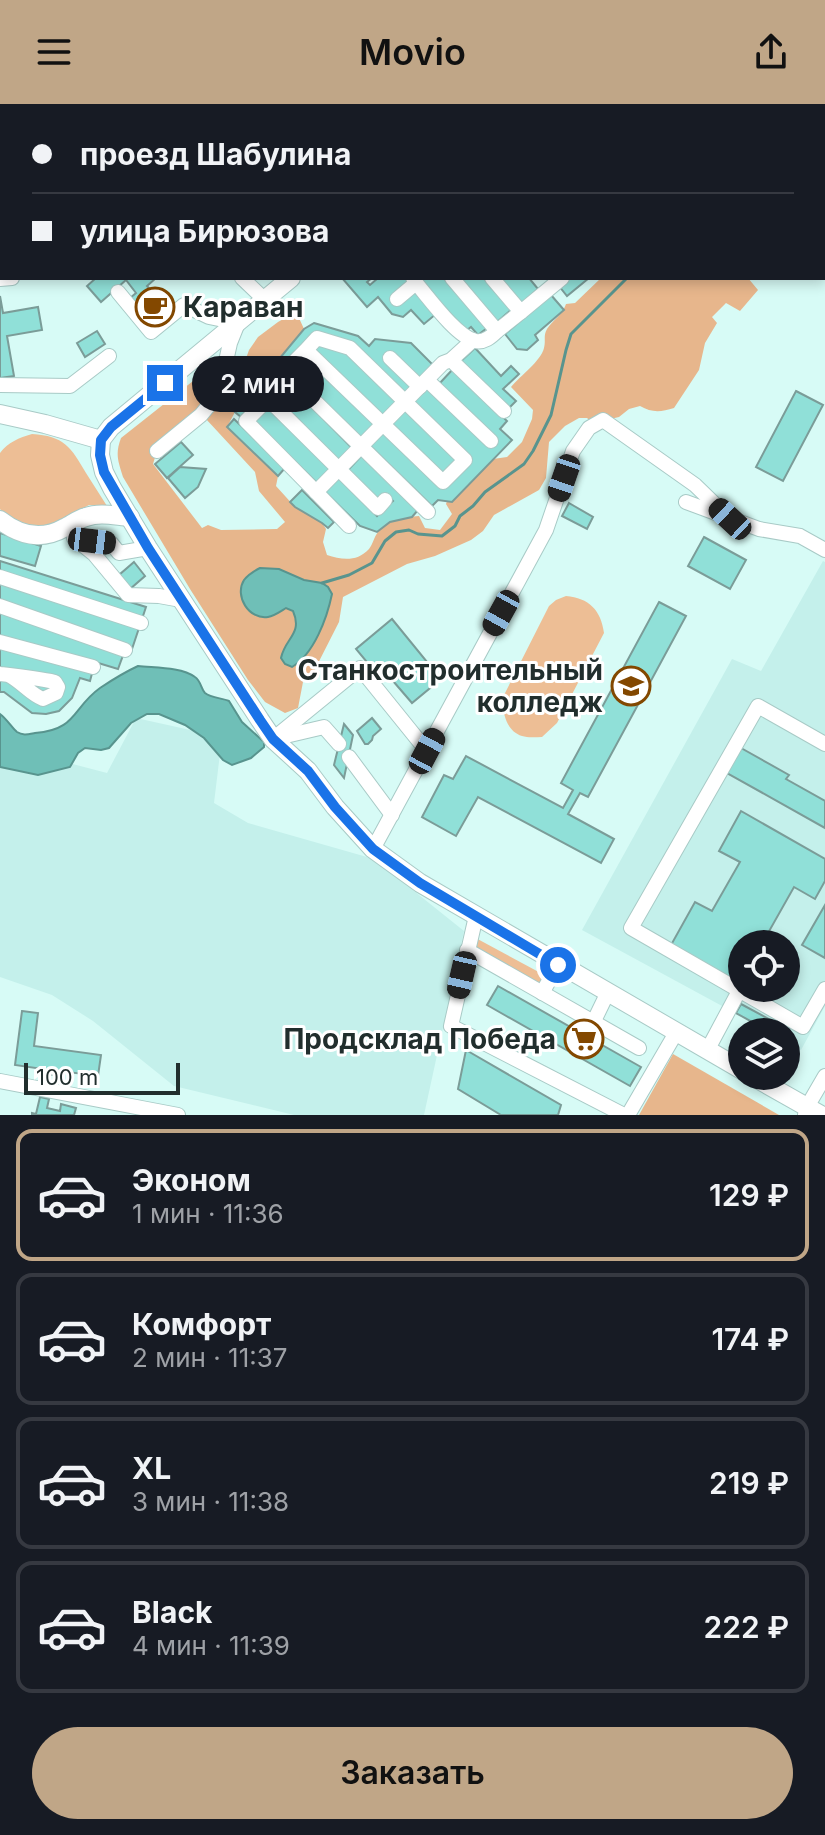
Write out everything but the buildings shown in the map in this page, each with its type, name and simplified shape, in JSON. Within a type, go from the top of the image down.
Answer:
[{"type":"main road","points":[[289,280],[111,427],[101,440],[104,472],[130,517],[141,549],[181,600],[273,739],[308,771],[373,849],[420,883],[728,1061]]},
{"type":"main road","points":[[0,414],[101,440]]},
{"type":"main road","points":[[0,520],[12,529],[46,536],[67,534],[86,517],[99,514],[130,517]]},
{"type":"main road","points":[[775,1090],[811,1112]]},
{"type":"street","points":[[244,280],[265,300]]},
{"type":"street","points":[[397,299],[415,280],[454,328],[473,340],[488,340],[521,312],[545,283]]},
{"type":"street","points":[[454,280],[497,331]]},
{"type":"street","points":[[494,280],[521,312]]},
{"type":"street","points":[[118,292],[151,332],[184,305],[209,317],[238,323],[230,343],[219,393],[201,415],[157,451]]},
{"type":"street","points":[[306,350],[443,482],[465,460],[350,348],[317,338],[284,372],[266,395],[378,508],[385,500]]},
{"type":"street","points":[[316,492],[443,363],[451,360],[473,340]]},
{"type":"street","points":[[0,385],[70,386],[109,356]]},
{"type":"street","points":[[390,358],[491,441]]},
{"type":"street","points":[[451,360],[504,411]]},
{"type":"street","points":[[286,373],[428,512]]},
{"type":"street","points":[[268,399],[246,421],[349,526]]},
{"type":"street","points":[[373,849],[546,530],[573,451],[589,428],[603,420],[695,485],[730,519]]},
{"type":"street","points":[[686,502],[759,529],[800,536],[825,550]]},
{"type":"street","points":[[67,534],[111,543],[119,553],[141,549]]},
{"type":"street","points":[[67,534],[94,554],[128,595],[181,600]]},
{"type":"street","points":[[106,570],[141,549]]},
{"type":"street","points":[[0,577],[141,623]]},
{"type":"street","points":[[0,606],[125,650]]},
{"type":"street","points":[[0,642],[93,667]]},
{"type":"street","points":[[273,739],[360,668],[427,751]]},
{"type":"street","points":[[728,985],[631,928],[758,706],[825,744]]},
{"type":"street","points":[[273,739],[324,727],[339,744]]},
{"type":"street","points":[[349,757],[392,815]]},
{"type":"street","points":[[476,916],[451,1026],[626,1115],[677,1031]]},
{"type":"street","points":[[467,950],[639,1048]]},
{"type":"street","points":[[542,993],[558,965]]},
{"type":"street","points":[[759,1002],[803,1027],[825,989]]},
{"type":"street","points":[[593,1023],[608,992]]},
{"type":"street","points":[[708,1049],[733,1002]]},
{"type":"street","points":[[0,1081],[178,1115]]},
{"type":"street","points":[[811,1112],[822,1083]]},
{"type":"shaded area","points":[[599,280],[750,280],[758,290],[740,311],[726,303],[712,317],[717,323],[705,343],[699,370],[674,408],[657,411],[640,406],[629,409],[619,417],[593,423],[587,418],[579,418],[565,426],[549,442],[546,478],[539,490],[494,515],[483,531],[471,540],[407,564],[343,597],[339,622],[309,681],[303,682],[298,708],[285,713],[265,702],[190,589],[123,477],[118,458],[121,438],[212,366],[223,371],[221,386],[243,367],[258,337],[292,314],[299,318],[304,329],[235,412],[227,427],[278,476],[276,486],[295,507],[322,523],[326,529],[323,542],[327,555],[354,558],[369,549],[382,528],[397,520],[419,516],[425,528],[440,530],[452,514],[447,501],[493,459],[507,457],[522,442],[533,410],[511,387],[542,353],[547,329],[566,304],[575,303]],"holes":[[[206,419],[255,472],[259,491],[285,522],[277,529],[221,530],[208,525],[202,528],[153,464],[157,451]]]},
{"type":"shaded area","points":[[32,434],[52,437],[65,444],[107,506],[89,505],[50,526],[19,524],[6,516],[0,509],[0,453],[14,441]]},
{"type":"shaded area","points":[[825,562],[825,1006],[801,1050],[800,1018],[744,1018],[582,930],[732,659],[761,671]]},
{"type":"shaded area","points":[[566,596],[581,599],[592,607],[600,618],[604,633],[557,723],[542,737],[522,736],[512,730],[506,720],[503,697],[549,606]]},
{"type":"shaded area","points":[[136,718],[222,737],[214,803],[248,823],[374,859],[464,931],[424,1115],[294,1115],[174,1086],[93,1021],[52,995],[0,977],[0,745],[107,773]]},
{"type":"shaded area","points":[[472,936],[548,977],[542,988],[470,947]]},
{"type":"shaded area","points":[[673,1054],[728,1086],[728,1090],[736,1090],[779,1115],[639,1115]]},
{"type":"water","points":[[260,568],[279,569],[304,580],[322,583],[332,594],[313,645],[292,667],[281,658],[295,631],[293,611],[286,608],[261,617],[249,611],[242,600],[244,580]]},
{"type":"water","points":[[138,666],[175,670],[195,677],[205,693],[229,701],[242,722],[264,742],[264,747],[251,758],[232,765],[223,760],[204,738],[185,725],[159,714],[147,714],[131,723],[109,748],[85,748],[70,767],[38,775],[0,767],[0,714],[22,734],[59,728],[100,688]]},
{"type":"waterway","points":[[322,583],[349,575],[372,563],[385,541],[396,532],[409,530],[442,536],[485,492],[524,464],[551,415],[571,334],[625,280]]},
{"type":"place","name":"Караван","points":[[155,307]]},
{"type":"place","name":"Станкостроительный колледж","points":[[631,686]]},
{"type":"place","name":"Продсклад Победа","points":[[584,1039]]},
{"type":"route","points":[[165,383],[111,427],[101,440],[104,472],[148,548],[260,720],[273,739],[308,771],[373,849],[420,883],[558,965]]}]
